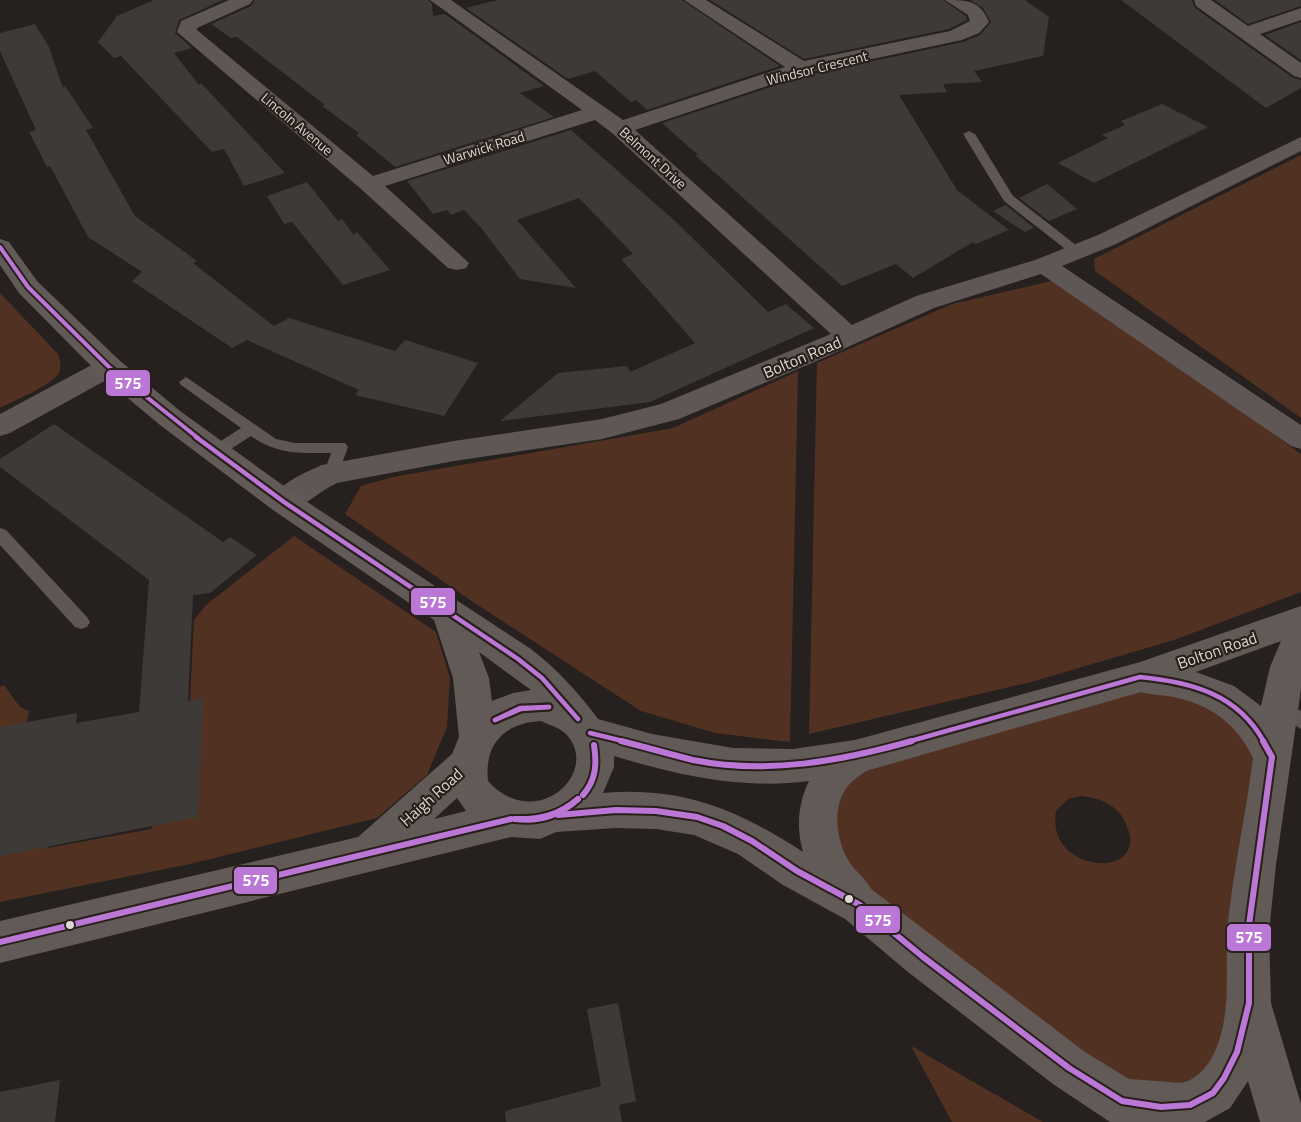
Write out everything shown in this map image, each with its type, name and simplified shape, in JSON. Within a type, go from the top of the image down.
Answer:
[{"type":"main road","points":[[0,247],[28,287],[109,367],[215,452],[284,502],[518,659],[542,678],[584,726],[597,750],[596,769],[589,787],[576,803],[558,815]]},
{"type":"main road","points":[[448,612],[471,678],[472,750],[469,782],[478,798],[492,811],[511,819],[526,821],[558,815],[616,810],[656,811],[697,817],[752,840],[797,871],[860,905],[923,957],[1069,1068],[1133,1111],[1190,1105],[1213,1093],[1224,1078],[1237,1052],[1249,1003],[1249,925],[1272,757],[1291,714],[1290,656],[1301,636]]},
{"type":"main road","name":"Bolton Road","points":[[584,726],[684,758],[733,765],[793,766],[855,757],[1140,677],[1301,620]]},
{"type":"main road","points":[[1140,677],[1178,681],[1207,692],[1236,707],[1256,727],[1272,757]]},
{"type":"main road","points":[[472,750],[490,722],[506,711],[525,706],[544,705],[562,710],[584,726]]},
{"type":"main road","name":"Haigh Road","points":[[367,854],[472,750]]},
{"type":"main road","name":"Bolton Road","points":[[855,757],[834,773],[821,794],[818,820],[822,850],[837,881],[860,905]]},
{"type":"main road","name":"Haigh Road","points":[[0,942],[511,819]]},
{"type":"main road","points":[[1249,1003],[1283,1122]]},
{"type":"street","name":"Lincoln Avenue","points":[[244,0],[199,18],[188,25],[187,32],[369,184],[457,263]]},
{"type":"street","name":"Belmont Drive","points":[[439,0],[620,128],[849,337]]},
{"type":"street","points":[[693,0],[801,68]]},
{"type":"street","name":"Windsor Crescent","points":[[620,128],[801,68],[955,36],[972,29],[980,22],[976,12],[954,0]]},
{"type":"street","points":[[1202,2],[1248,32],[1301,72]]},
{"type":"street","points":[[1248,32],[1301,14]]},
{"type":"street","name":"Warwick Road","points":[[369,184],[598,112]]},
{"type":"street","name":"Bolton Road","points":[[284,502],[313,482],[332,473],[454,451],[602,429],[669,412],[849,337],[925,302],[1044,265],[1107,240],[1301,143]]},
{"type":"street","points":[[1044,265],[1301,439]]},
{"type":"street","points":[[0,426],[109,367]]},
{"type":"lane","points":[[969,134],[1008,198],[1077,252]]},
{"type":"lane","points":[[186,382],[282,447],[340,447],[332,473]]},
{"type":"lane","points":[[215,452],[252,428]]},
{"type":"lane","points":[[0,534],[81,622]]},
{"type":"shaded area","points":[[1301,155],[1301,418],[1095,271],[1094,259]]},
{"type":"shaded area","points":[[1060,279],[1301,454],[1301,592],[1174,640],[1031,682],[809,734],[817,363],[952,304]]},
{"type":"shaded area","points":[[0,293],[58,354],[61,366],[59,373],[49,383],[0,408]]},
{"type":"shaded area","points":[[798,371],[790,742],[715,733],[641,711],[473,602],[345,514],[361,486],[393,477],[673,428]]},
{"type":"shaded area","points":[[294,536],[436,632],[450,678],[447,727],[427,775],[377,818],[190,864],[0,902],[0,824],[51,813],[48,848],[151,829],[183,782],[188,740],[194,620],[206,605]]},
{"type":"shaded area","points":[[1140,677],[1256,727],[1237,1052],[1161,1107],[837,881],[834,773]],"holes":[[[1088,797],[1113,807],[1123,817],[1126,824],[1130,842],[1124,855],[1112,862],[1097,863],[1080,858],[1066,848],[1057,832],[1056,811],[1068,799]]]},
{"type":"shaded area","points":[[4,685],[20,707],[29,711],[21,752],[0,806],[0,687]]},
{"type":"shaded area","points":[[911,1046],[1043,1122],[952,1122]]},
{"type":"building","points":[[154,0],[223,0],[179,20],[175,33],[192,48],[174,53],[199,85],[201,83],[285,173],[244,186],[224,149],[212,152],[121,56],[114,58],[98,42],[117,16]]},
{"type":"building","points":[[255,0],[428,0],[432,4],[433,16],[445,14],[544,86],[520,93],[554,117],[395,167],[356,135],[359,133],[322,106],[325,105],[237,37],[231,38],[211,24],[251,6]]},
{"type":"building","points":[[498,0],[682,0],[780,66],[647,110],[636,100],[631,102],[595,71],[568,79],[466,8]]},
{"type":"building","points":[[710,0],[943,0],[966,16],[967,20],[949,29],[804,59]]},
{"type":"building","points":[[970,0],[1025,0],[1049,17],[1043,56],[974,71],[982,82],[943,84],[947,92],[899,95],[957,190],[1009,230],[976,244],[973,242],[913,278],[896,264],[842,286],[662,123],[807,75],[963,42],[980,35],[991,22],[983,8]]},
{"type":"building","points":[[1121,0],[1192,0],[1195,8],[1293,78],[1301,80],[1301,88],[1266,108]]},
{"type":"building","points":[[1215,0],[1301,0],[1301,6],[1248,24]]},
{"type":"building","points":[[1301,22],[1301,60],[1265,35]]},
{"type":"building","points":[[35,24],[49,47],[63,88],[65,86],[93,128],[86,130],[135,216],[197,261],[193,263],[274,326],[289,318],[395,351],[405,340],[478,363],[444,416],[355,395],[359,390],[247,340],[232,348],[132,281],[142,272],[88,237],[29,132],[36,130],[0,51],[0,33]]},
{"type":"building","points":[[1162,104],[1208,127],[1094,183],[1058,163],[1108,138],[1102,135],[1125,125],[1121,121]]},
{"type":"building","points":[[571,130],[674,220],[768,312],[786,304],[814,328],[650,402],[500,421],[558,373],[627,366],[630,372],[695,343],[621,259],[633,254],[579,198],[517,220],[576,288],[520,279],[482,229],[464,210],[451,215],[447,210],[433,214],[407,181]]},
{"type":"building","points":[[307,182],[338,221],[342,219],[353,234],[357,232],[390,270],[343,285],[292,222],[284,224],[267,196]]},
{"type":"building","points":[[1047,184],[1077,209],[1049,221],[1019,198]]},
{"type":"building","points":[[1006,205],[1034,228],[1025,232],[993,211]]},
{"type":"building","points":[[54,424],[223,542],[230,537],[257,555],[210,593],[193,595],[188,701],[203,699],[198,817],[0,856],[0,727],[77,713],[76,723],[139,712],[149,580],[0,467],[0,459]]},
{"type":"building","points":[[618,1003],[636,1101],[619,1105],[622,1122],[506,1122],[505,1111],[601,1086],[587,1009]]},
{"type":"building","points":[[60,1080],[55,1122],[0,1122],[0,1092]]},
{"type":"transit line","name":"575","points":[[0,247],[28,287],[109,367],[170,418],[284,502],[518,659],[542,678],[578,719]]},
{"type":"transit line","name":"575","points":[[558,815],[616,810],[656,811],[697,817],[723,826],[752,841],[797,871],[860,905],[923,957],[1069,1068],[1122,1101],[1161,1107],[1190,1105],[1213,1093],[1224,1078],[1237,1052],[1249,1003],[1249,925],[1272,757],[1256,727],[1236,707],[1207,691],[1178,681],[1140,677],[855,757],[793,766],[733,765],[694,760],[590,733]]},
{"type":"transit line","name":"575","points":[[495,720],[507,712],[520,708],[549,707]]},
{"type":"transit line","name":"575","points":[[495,720],[521,709],[549,707]]},
{"type":"transit line","name":"575","points":[[583,795],[594,778],[596,759],[594,745]]},
{"type":"transit line","name":"575","points":[[515,819],[549,816],[564,810],[578,799]]},
{"type":"transit line","name":"575","points":[[515,819],[533,820],[549,817],[564,810],[578,799]]},
{"type":"transit line","name":"575","points":[[0,942],[511,819]]}]
